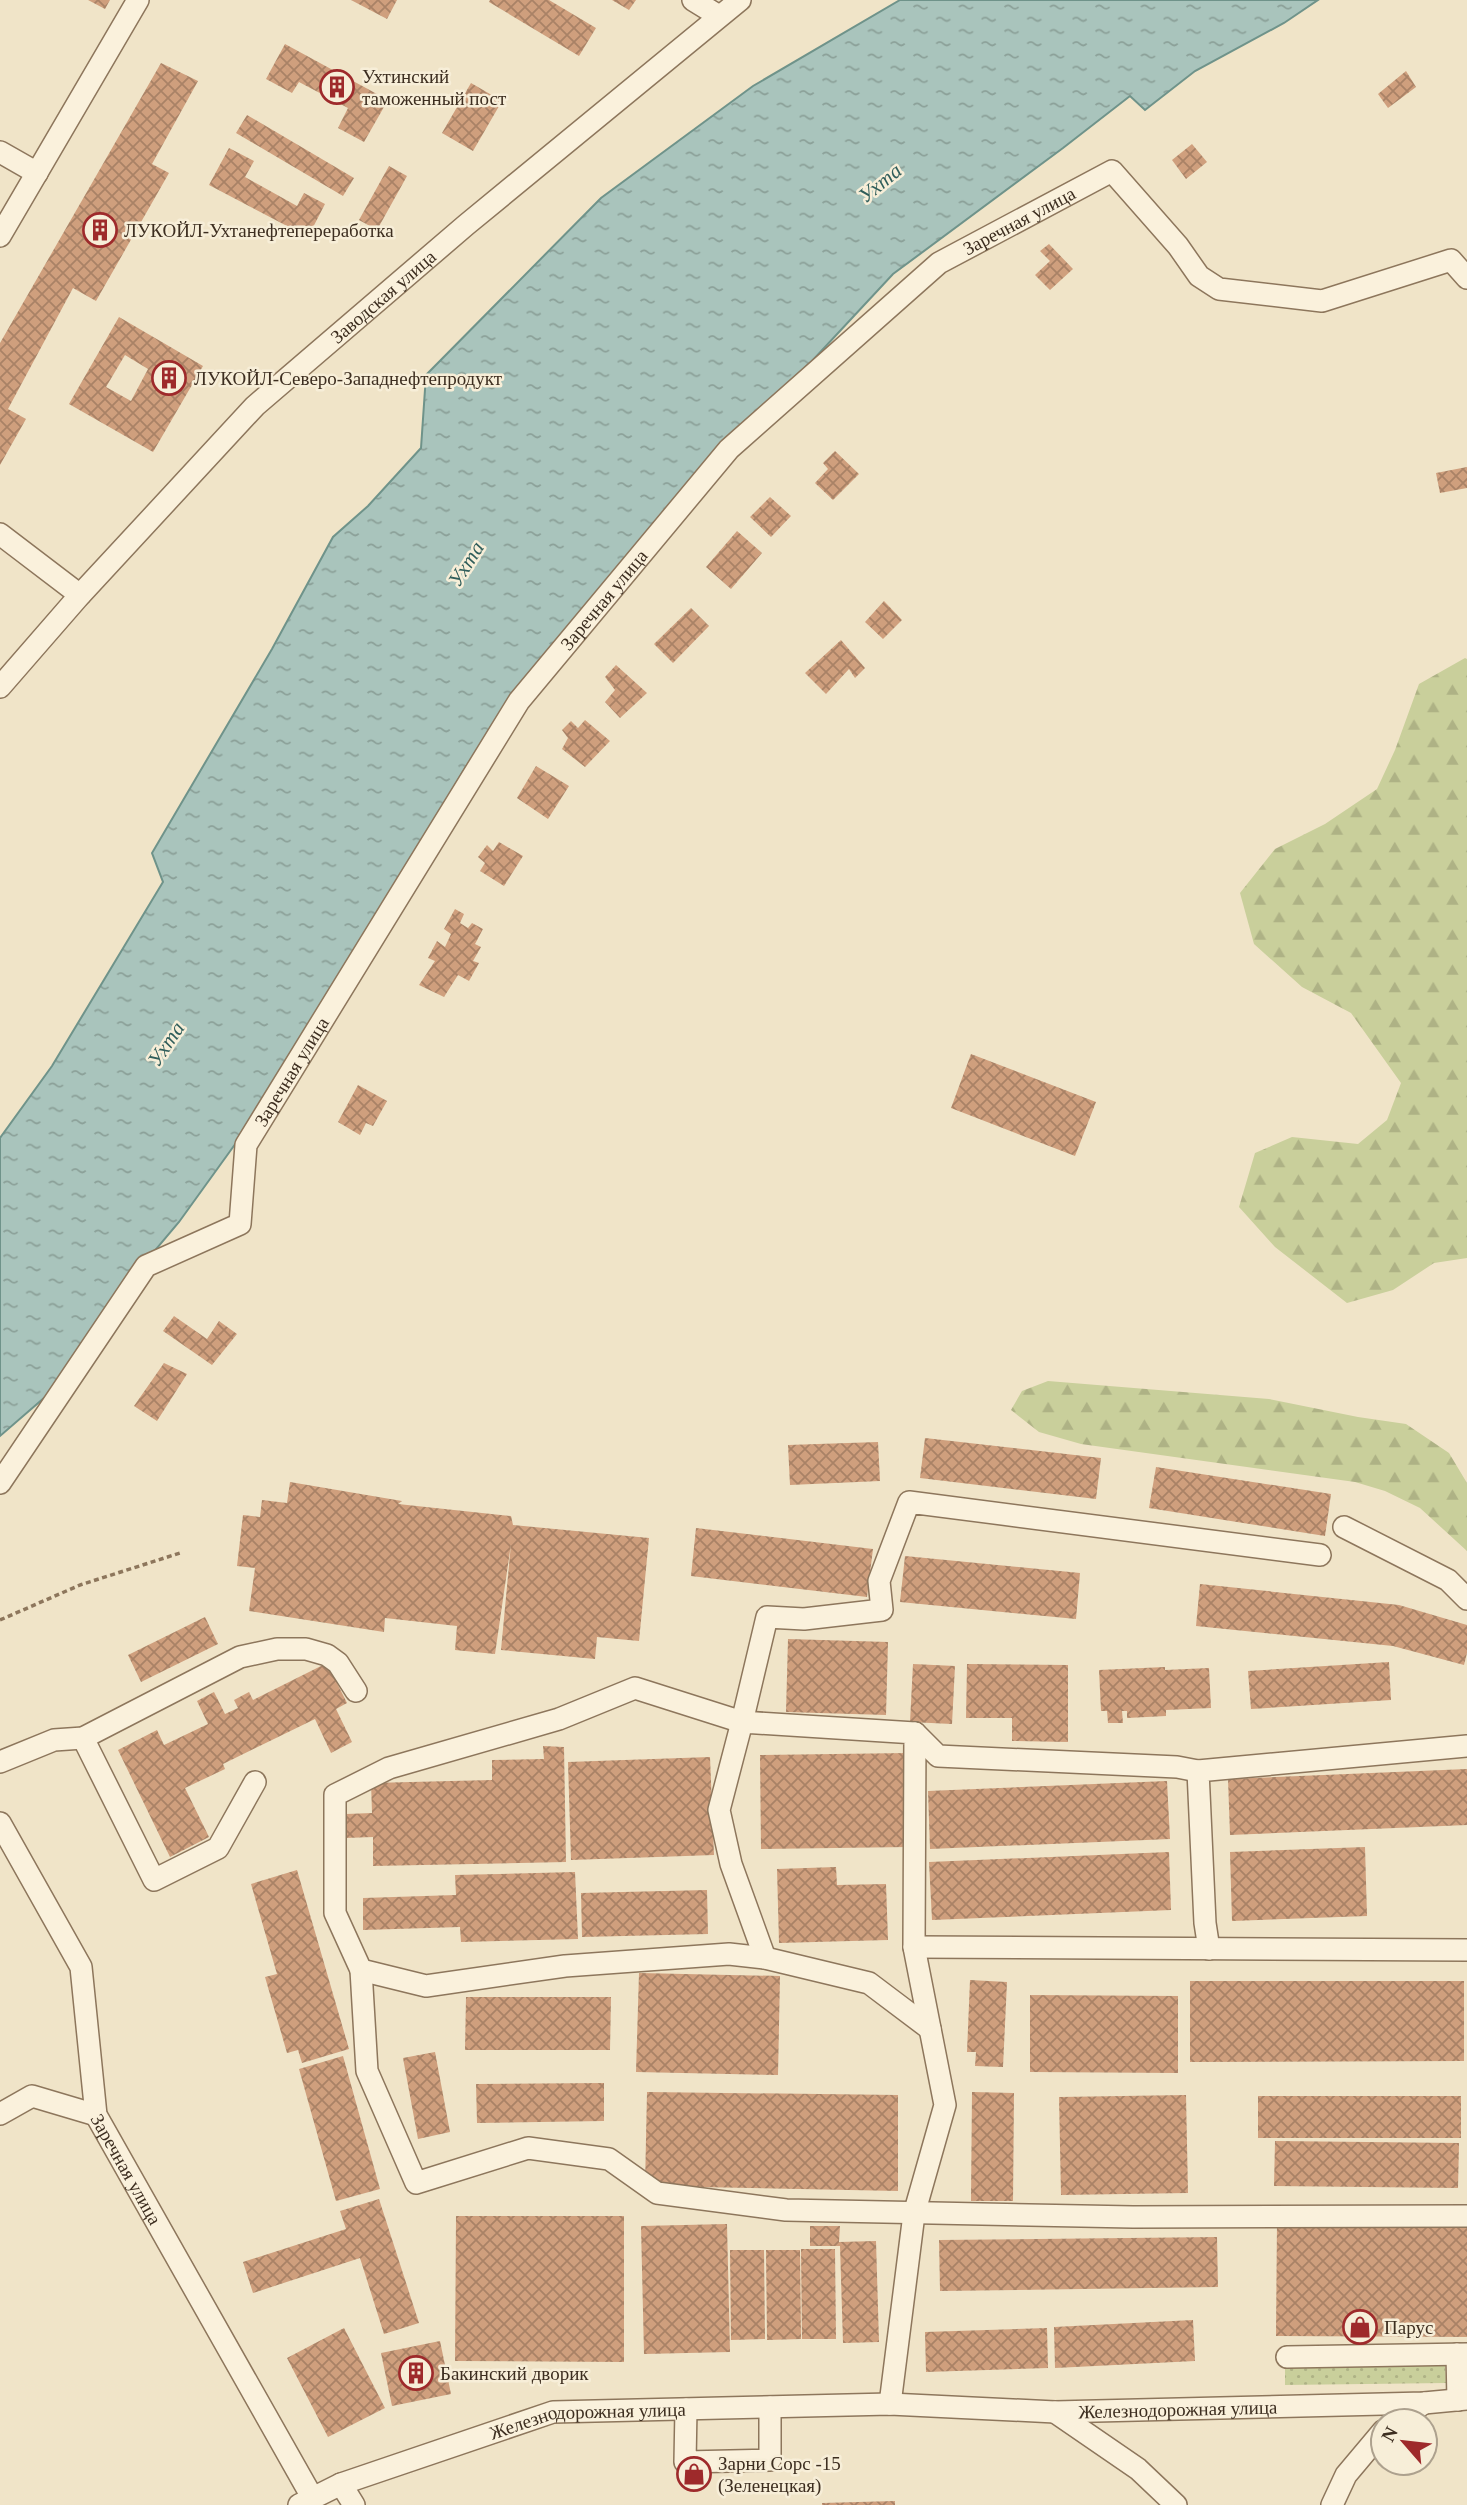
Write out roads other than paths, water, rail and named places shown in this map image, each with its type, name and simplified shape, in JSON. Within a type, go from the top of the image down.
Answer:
[{"type":"street","points":[[0,236],[138,0]]},
{"type":"street","points":[[693,0],[719,16]]},
{"type":"street","name":"Заводская улица","points":[[0,687],[80,595],[256,406],[466,225],[740,0]]},
{"type":"street","points":[[0,152],[37,173]]},
{"type":"street","name":"Заречная улица","points":[[0,1483],[146,1266],[240,1224],[246,1145],[519,701],[729,449],[939,263],[1112,171],[1178,246],[1199,276],[1219,289],[1322,301],[1451,260],[1467,278]]},
{"type":"street","points":[[0,534],[80,595]]},
{"type":"street","points":[[765,1958],[731,1864],[719,1810],[767,1617],[804,1619],[882,1610],[879,1581],[909,1502],[1320,1555]]},
{"type":"street","points":[[1344,1527],[1448,1580],[1467,1599]]},
{"type":"street","points":[[0,1762],[54,1740],[83,1738],[240,1657],[277,1649],[306,1650],[327,1655],[338,1663],[356,1691]]},
{"type":"street","points":[[1467,1746],[1198,1771],[1177,1767],[938,1756],[915,1733],[742,1722],[635,1688],[559,1719],[389,1768],[335,1795],[335,1913],[361,1970],[367,2071],[416,2183],[528,2148],[610,2159],[657,2193],[786,2210],[1133,2217],[1467,2216]]},
{"type":"street","points":[[890,2404],[914,2214],[944,2105],[914,1947],[915,1733]]},
{"type":"street","points":[[83,1738],[153,1880],[218,1848],[255,1782]]},
{"type":"street","points":[[1198,1771],[1205,1923],[1209,1949]]},
{"type":"street","name":"Заречная улица","points":[[0,1823],[80,1967],[96,2115],[305,2501]]},
{"type":"street","points":[[914,1947],[1467,1950]]},
{"type":"street","points":[[361,1970],[426,1986],[565,1966],[729,1954],[765,1958],[869,1983],[930,2029]]},
{"type":"street","points":[[0,2114],[32,2096],[96,2115]]},
{"type":"street","points":[[1287,2357],[1462,2354],[1463,2400]]},
{"type":"street","name":"Железнодорожная улица","points":[[305,2501],[341,2484],[553,2412],[890,2404],[1055,2412],[1463,2400]]},
{"type":"street","points":[[1418,2407],[1424,2403]]},
{"type":"street","points":[[686,2409],[685,2462],[770,2460],[770,2407]]},
{"type":"street","points":[[1055,2412],[1138,2469],[1176,2505]]},
{"type":"street","points":[[1332,2505],[1346,2475],[1369,2448]]},
{"type":"street","points":[[341,2484],[354,2505]]},
{"type":"water","name":"Ухта","points":[[900,0],[1318,0],[1284,23],[1195,71],[1145,110],[1130,96],[893,274],[812,361],[740,428],[514,695],[462,773],[417,853],[241,1136],[179,1222],[120,1292],[52,1391],[0,1436],[0,1138],[52,1066],[163,882],[152,853],[272,649],[333,537],[368,506],[421,448],[426,375],[601,198],[753,86]]},
{"type":"place","name":"Ухтинский таможенный пост","points":[[337,87]]},
{"type":"place","name":"ЛУКОЙЛ-Ухтанефтепереработка","points":[[100,230]]},
{"type":"place","name":"ЛУКОЙЛ-Северо-Западнефтепродукт","points":[[169,378]]},
{"type":"place","name":"Парус","points":[[1360,2327]]},
{"type":"place","name":"Бакинский дворик","points":[[416,2373]]},
{"type":"place","name":"Зарни Сорс -15 (Зеленецкая)","points":[[694,2474]]}]
